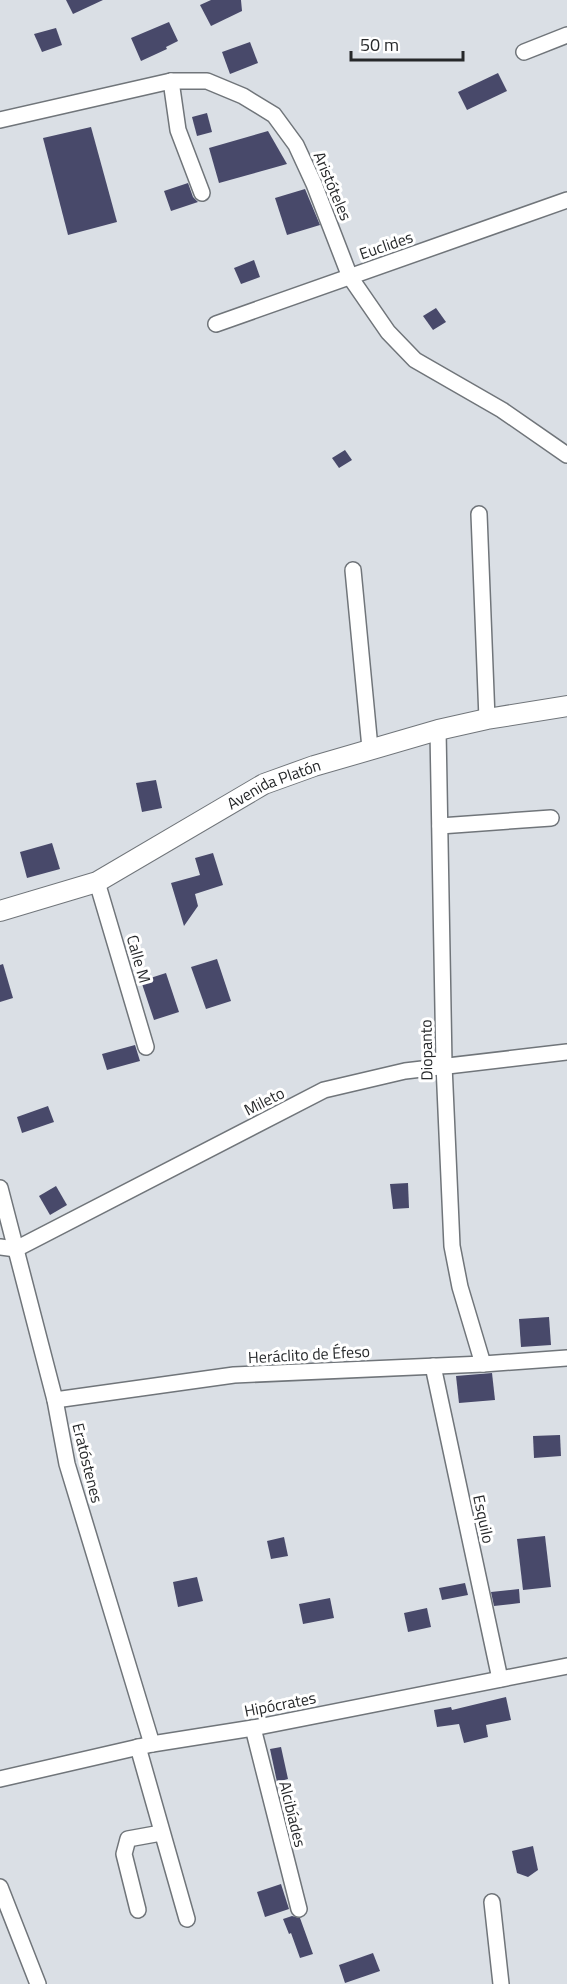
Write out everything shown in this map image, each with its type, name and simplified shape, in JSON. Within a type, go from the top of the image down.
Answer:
[{"type":"street","points":[[524,52],[567,35]]},
{"type":"street","points":[[171,81],[178,130],[202,193]]},
{"type":"street","name":"Aristóteles","points":[[0,120],[171,81],[207,81],[243,96],[274,116],[296,145],[314,184],[350,277],[388,332],[415,360],[502,410],[567,455]]},
{"type":"street","name":"Euclides","points":[[216,324],[567,200]]},
{"type":"street","points":[[479,514],[487,719]]},
{"type":"street","points":[[353,570],[370,748]]},
{"type":"street","name":"Avenida Platón","points":[[0,911],[98,882],[264,784],[370,748],[438,730],[487,719],[567,706]]},
{"type":"street","name":"Diopanto","points":[[438,730],[444,1065],[452,1246],[460,1287],[483,1364]]},
{"type":"street","points":[[440,826],[551,818]]},
{"type":"street","name":"Calle M","points":[[98,882],[146,1047]]},
{"type":"street","name":"Mileto","points":[[16,1249],[324,1090],[405,1071],[567,1052]]},
{"type":"street","name":"Eratóstenes","points":[[0,1188],[55,1400],[67,1464],[145,1745],[161,1833],[187,1919]]},
{"type":"street","points":[[0,1247],[16,1249]]},
{"type":"street","name":"Heráclito de Éfeso","points":[[55,1400],[234,1375],[567,1358]]},
{"type":"street","name":"Esquilo","points":[[433,1366],[500,1679]]},
{"type":"street","name":"Hipócrates","points":[[0,1779],[145,1745],[253,1728],[567,1666]]},
{"type":"street","name":"Alcibíades","points":[[253,1728],[299,1909]]},
{"type":"street","points":[[138,1910],[124,1848],[128,1839],[161,1833]]},
{"type":"street","points":[[0,1887],[38,1984]]},
{"type":"street","points":[[492,1902],[501,1984]]},
{"type":"building","points":[[66,0],[103,0],[73,14]]},
{"type":"building","points":[[211,0],[241,0],[242,11],[211,26],[200,5]]},
{"type":"building","points":[[169,22],[178,41],[166,47],[167,49],[141,61],[131,38]]},
{"type":"building","points":[[56,28],[62,45],[42,52],[34,34]]},
{"type":"building","points":[[250,42],[258,63],[230,74],[222,52]]},
{"type":"building","points":[[498,73],[507,91],[467,110],[458,92]]},
{"type":"building","points":[[207,113],[212,132],[197,136],[192,117]]},
{"type":"building","points":[[91,127],[117,222],[68,235],[43,138]]},
{"type":"building","points":[[268,131],[287,164],[219,183],[209,148]]},
{"type":"building","points":[[188,183],[193,197],[198,202],[171,211],[164,191]]},
{"type":"building","points":[[305,189],[320,225],[287,235],[275,198]]},
{"type":"building","points":[[254,260],[260,277],[241,284],[234,268]]},
{"type":"building","points":[[436,308],[446,322],[433,330],[423,316]]},
{"type":"building","points":[[345,450],[352,460],[339,468],[332,458]]},
{"type":"building","points":[[156,780],[162,808],[142,812],[136,783]]},
{"type":"building","points":[[52,843],[60,869],[27,878],[20,852]]},
{"type":"building","points":[[213,853],[223,885],[195,894],[198,906],[184,926],[171,883],[200,875],[195,858]]},
{"type":"building","points":[[217,959],[231,1001],[206,1009],[191,967]]},
{"type":"building","points":[[3,964],[13,998],[0,1002],[0,965]]},
{"type":"building","points":[[166,973],[179,1012],[154,1020],[141,981]]},
{"type":"building","points":[[135,1045],[140,1061],[107,1070],[102,1054]]},
{"type":"building","points":[[48,1106],[54,1122],[22,1133],[17,1117]]},
{"type":"building","points":[[408,1183],[409,1208],[393,1209],[390,1184]]},
{"type":"building","points":[[56,1186],[67,1205],[50,1215],[39,1196]]},
{"type":"building","points":[[549,1317],[551,1345],[521,1347],[519,1319]]},
{"type":"building","points":[[492,1373],[495,1400],[459,1403],[456,1376]]},
{"type":"building","points":[[560,1435],[561,1456],[534,1458],[533,1436]]},
{"type":"building","points":[[545,1536],[551,1587],[523,1590],[517,1539]]},
{"type":"building","points":[[284,1537],[288,1556],[271,1559],[267,1541]]},
{"type":"building","points":[[197,1577],[203,1601],[178,1607],[173,1582]]},
{"type":"building","points":[[465,1583],[468,1595],[442,1600],[439,1588]]},
{"type":"building","points":[[519,1589],[520,1603],[494,1606],[491,1592]]},
{"type":"building","points":[[330,1598],[334,1618],[303,1624],[299,1604]]},
{"type":"building","points":[[427,1608],[431,1627],[408,1632],[404,1613]]},
{"type":"building","points":[[506,1697],[511,1720],[486,1725],[488,1737],[464,1743],[459,1724],[437,1727],[434,1710],[451,1707],[452,1710]]},
{"type":"building","points":[[281,1747],[288,1779],[277,1782],[270,1749]]},
{"type":"building","points":[[533,1846],[538,1870],[528,1877],[517,1873],[512,1851]]},
{"type":"building","points":[[281,1884],[289,1909],[265,1917],[257,1892]]},
{"type":"building","points":[[292,1916],[300,1918],[313,1954],[300,1958],[283,1919]]},
{"type":"building","points":[[373,1953],[380,1971],[345,1983],[339,1965]]}]
